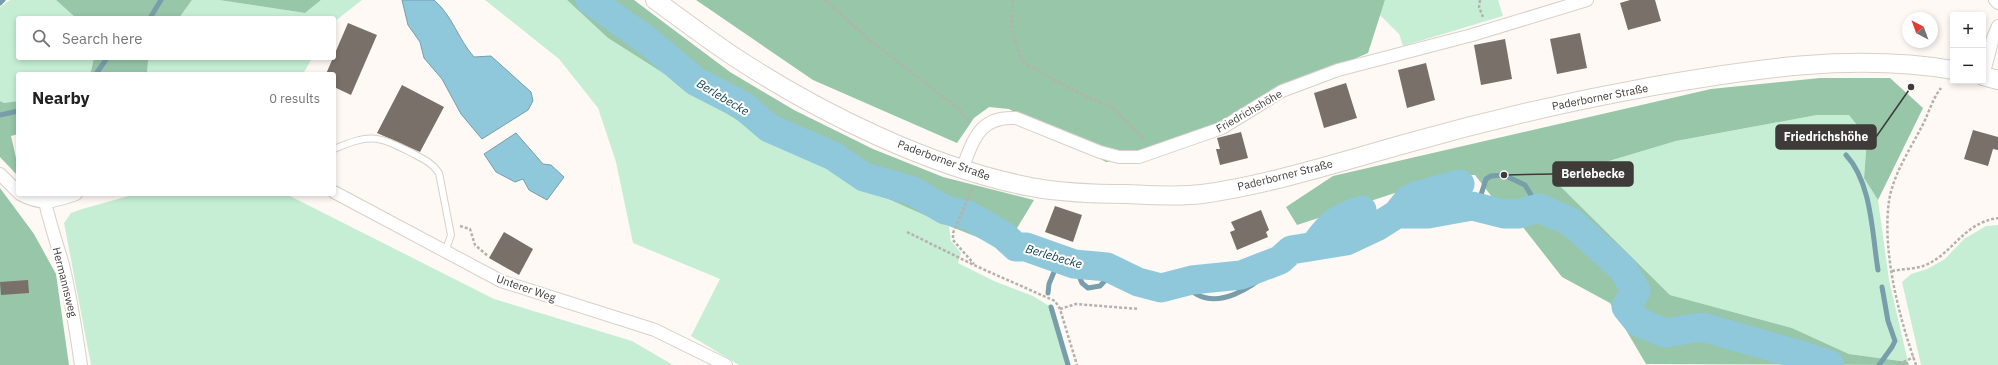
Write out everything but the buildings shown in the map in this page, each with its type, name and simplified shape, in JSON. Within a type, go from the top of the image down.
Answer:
[{"type":"main road","name":"Paderborner Straße","points":[[655,0],[731,55],[776,83],[832,113],[895,143],[962,169],[1033,188],[1078,193],[1199,194],[1290,175],[1473,125],[1561,105],[1745,71],[1836,63],[1919,65],[1950,70]]},
{"type":"main road","points":[[1986,77],[1998,80]]},
{"type":"street","name":"Friedrichshöhe","points":[[979,130],[994,120],[1004,117],[1016,118],[1100,152],[1119,157],[1139,157],[1158,152],[1222,128],[1282,91],[1338,70],[1472,35],[1588,0]]},
{"type":"street","points":[[1995,0],[1998,3]]},
{"type":"street","points":[[1986,65],[1993,38],[1998,26]]},
{"type":"street","points":[[962,169],[979,130]]},
{"type":"street","points":[[0,174],[16,190]]},
{"type":"street","name":"Unterer Weg","points":[[336,193],[501,281],[655,330],[726,365]]},
{"type":"street","points":[[24,196],[33,201],[45,202],[68,196]]},
{"type":"street","name":"Hermannsweg","points":[[45,202],[51,231],[62,264],[76,326],[81,365]]},
{"type":"lane","points":[[336,148],[363,139],[378,138],[428,161],[439,173],[450,228],[450,242],[445,252]]},
{"type":"path","points":[[825,0],[866,37],[954,105],[979,130]]},
{"type":"path","points":[[1013,0],[1011,28],[1022,62],[1075,91],[1113,108],[1158,152]]},
{"type":"path","points":[[1916,365],[1907,340],[1892,271],[1888,237],[1889,200],[1897,173],[1930,110],[1937,93],[1941,88]]},
{"type":"path","points":[[967,200],[954,229],[953,240],[976,266]]},
{"type":"path","points":[[1892,271],[1923,266],[1941,255],[1970,228],[1984,219],[1998,218]]},
{"type":"path","points":[[450,228],[462,225],[470,229],[475,245],[488,256]]},
{"type":"path","points":[[908,232],[976,266],[1056,301],[1060,309],[1077,365]]},
{"type":"path","points":[[1060,309],[1076,304],[1139,309]]},
{"type":"path","points":[[1899,364],[1914,357]]},
{"type":"green space","points":[[10,0],[56,0],[74,16],[16,16],[16,60],[94,60],[91,71],[16,72],[16,101],[4,103],[0,101],[0,7]]},
{"type":"green space","points":[[56,0],[192,0],[180,16],[74,16]]},
{"type":"green space","points":[[192,0],[219,0],[305,13],[321,0],[362,0],[336,20],[336,16],[180,16]]},
{"type":"green space","points":[[219,0],[321,0],[305,13]]},
{"type":"green space","points":[[485,0],[567,0],[608,38],[740,122],[868,190],[949,226],[951,241],[961,253],[958,263],[994,281],[1033,296],[1054,309],[1071,365],[739,365],[691,336],[720,279],[633,243],[616,162],[598,108],[559,59]]},
{"type":"green space","points":[[567,0],[634,0],[730,72],[794,110],[873,149],[943,177],[1034,200],[1005,248],[949,226],[868,190],[740,122],[608,38]]},
{"type":"green space","points":[[696,0],[1385,0],[1368,53],[1280,91],[1205,131],[1141,158],[1106,162],[1009,109],[989,107],[974,118],[957,143],[813,80]]},
{"type":"green space","points":[[1385,0],[1498,0],[1503,16],[1403,46],[1399,34],[1380,15]]},
{"type":"green space","points":[[94,60],[149,60],[147,72],[90,72]]},
{"type":"green space","points":[[311,60],[304,72],[147,72],[148,61]]},
{"type":"green space","points":[[1820,78],[1890,78],[1923,108],[1878,200],[1864,178],[1867,138],[1849,115],[1817,115],[1676,141],[1552,178],[1670,295],[1792,328],[1849,354],[1908,362],[1909,365],[1646,364],[1610,303],[1562,277],[1504,203],[1492,197],[1475,175],[1450,175],[1297,225],[1286,207],[1333,176],[1711,89]]},
{"type":"green space","points":[[0,101],[4,103],[16,101],[16,135],[11,136],[16,158],[16,174],[0,157]]},
{"type":"green space","points":[[1817,115],[1849,115],[1867,138],[1864,178],[1878,200],[1889,280],[1908,362],[1849,354],[1792,328],[1670,295],[1552,178],[1676,141]]},
{"type":"green space","points":[[0,188],[34,234],[56,274],[69,365],[0,365]]},
{"type":"green space","points":[[129,196],[290,196],[494,299],[632,341],[673,365],[91,365],[64,223],[71,213]]},
{"type":"green space","points":[[1998,225],[1998,365],[1921,365],[1902,282],[1911,274],[1927,269],[1945,259],[1964,239],[1986,226]]},
{"type":"water","points":[[402,0],[434,0],[446,13],[468,50],[474,57],[491,56],[531,92],[533,101],[528,110],[482,139],[461,114],[442,79],[424,58],[420,42],[408,25]]},
{"type":"water","points":[[516,133],[543,164],[551,165],[564,177],[547,200],[529,190],[523,179],[515,182],[496,172],[484,154]]},
{"type":"waterway","points":[[0,3],[3,0]]},
{"type":"waterway","points":[[151,16],[161,0]]},
{"type":"waterway","name":"Berlebecke","points":[[590,0],[649,42],[695,81],[742,105],[769,128],[833,156],[864,177],[913,191],[945,210],[968,215],[1004,236],[1016,247],[1026,247],[1074,264],[1107,267],[1138,282],[1161,288],[1192,280],[1241,275],[1280,260],[1291,250],[1346,241],[1378,226],[1397,214],[1428,214],[1472,206],[1504,214],[1518,214],[1539,208],[1571,222],[1623,269],[1636,291],[1626,307],[1638,322],[1665,333],[1702,327],[1830,365]]},
{"type":"waterway","points":[[97,72],[106,60]]},
{"type":"waterway","points":[[0,115],[16,111]]},
{"type":"waterway","points":[[1846,155],[1855,167],[1866,194],[1870,210],[1878,270]]},
{"type":"waterway","name":"Berlebecke","points":[[1472,206],[1480,198],[1486,179],[1491,176],[1504,175],[1525,185],[1539,208]]},
{"type":"waterway","points":[[1397,214],[1408,200],[1415,196],[1460,184]]},
{"type":"waterway","points":[[1314,246],[1325,232],[1339,219],[1362,210]]},
{"type":"waterway","points":[[1048,293],[1049,284],[1059,260]]},
{"type":"waterway","points":[[1184,283],[1195,293],[1208,298],[1221,298],[1247,288],[1271,270],[1280,260]]},
{"type":"waterway","points":[[1074,264],[1082,283],[1088,288],[1100,286],[1114,271]]},
{"type":"waterway","points":[[1879,365],[1895,341],[1888,321],[1882,287]]},
{"type":"waterway","points":[[1051,307],[1068,365]]},
{"type":"place","name":"Friedrichshöhe","points":[[1911,87]]},
{"type":"place","name":"Berlebecke","points":[[1504,175]]}]
